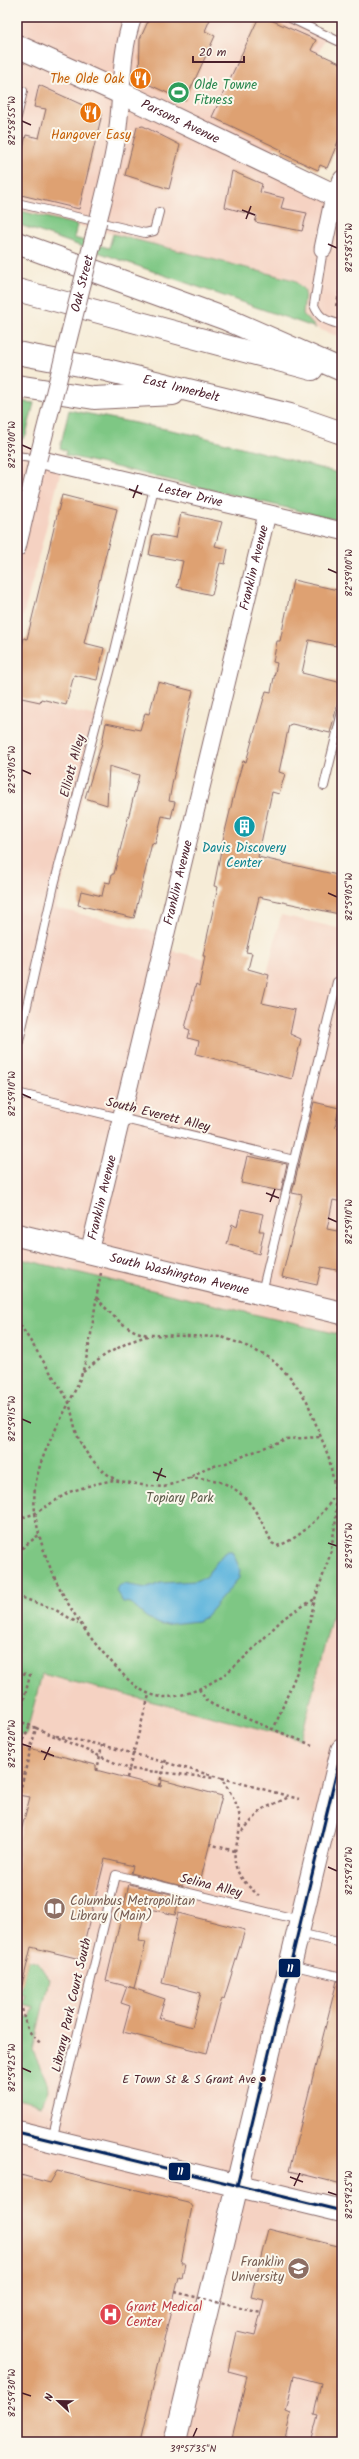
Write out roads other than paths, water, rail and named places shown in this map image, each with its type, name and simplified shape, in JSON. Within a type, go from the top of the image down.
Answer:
[{"type":"main road","name":"Parsons Avenue","points":[[17,46],[339,191]]},
{"type":"main road","points":[[17,243],[226,319],[342,370]]},
{"type":"main road","points":[[17,290],[342,379]]},
{"type":"main road","name":"East Innerbelt","points":[[17,353],[106,370],[194,393],[290,415],[342,433]]},
{"type":"main road","points":[[17,386],[94,398],[194,393]]},
{"type":"main road","name":"South Washington Avenue","points":[[17,1235],[342,1313]]},
{"type":"main road","points":[[175,2442],[342,1750]]},
{"type":"main road","points":[[17,2132],[342,2211]]},
{"type":"street","name":"Oak Street","points":[[17,548],[98,221],[114,149],[121,93],[123,54],[126,35],[133,17]]},
{"type":"street","points":[[323,249],[339,191]]},
{"type":"street","name":"Lester Drive","points":[[38,459],[154,488],[342,531]]},
{"type":"street","name":"Franklin Avenue","points":[[97,1254],[121,1118],[267,514]]},
{"type":"lane","points":[[288,17],[342,43]]},
{"type":"lane","points":[[17,117],[23,91]]},
{"type":"lane","points":[[17,202],[145,233],[154,231],[159,212]]},
{"type":"lane","points":[[323,249],[314,305],[317,313],[324,321],[342,325]]},
{"type":"lane","points":[[17,456],[38,459]]},
{"type":"lane","name":"Elliott Alley","points":[[17,1050],[54,885],[112,664],[154,488]]},
{"type":"lane","points":[[324,786],[342,712]]},
{"type":"lane","points":[[262,1293],[337,982]]},
{"type":"lane","name":"South Everett Alley","points":[[17,1093],[294,1160]]},
{"type":"lane","name":"Selina Alley","points":[[116,1875],[299,1926],[342,1943]]},
{"type":"lane","name":"Library Park Court South","points":[[52,2141],[116,1875]]},
{"type":"lane","points":[[290,1965],[338,1976]]},
{"type":"water","points":[[232,1551],[240,1569],[239,1578],[205,1617],[198,1621],[161,1625],[146,1617],[130,1603],[123,1602],[116,1591],[118,1586],[124,1584],[147,1588],[161,1583],[195,1581],[205,1577],[224,1553]]},
{"type":"place","name":"The Olde Oak","points":[[140,79]]},
{"type":"place","name":"Olde Towne Fitness","points":[[179,92]]},
{"type":"place","name":"Hangover Easy","points":[[91,113]]},
{"type":"place","name":"Davis Discovery Center","points":[[244,826]]},
{"type":"place","name":"Columbus Metropolitan Library (Main)","points":[[55,1908]]},
{"type":"place","name":"E Town St & S Grant Ave","points":[[263,2079]]},
{"type":"place","name":"Franklin University","points":[[299,2269]]},
{"type":"place","name":"Grant Medical Center","points":[[111,2314]]},
{"type":"park label","name":"Topiary Park","points":[[180,1498]]}]
